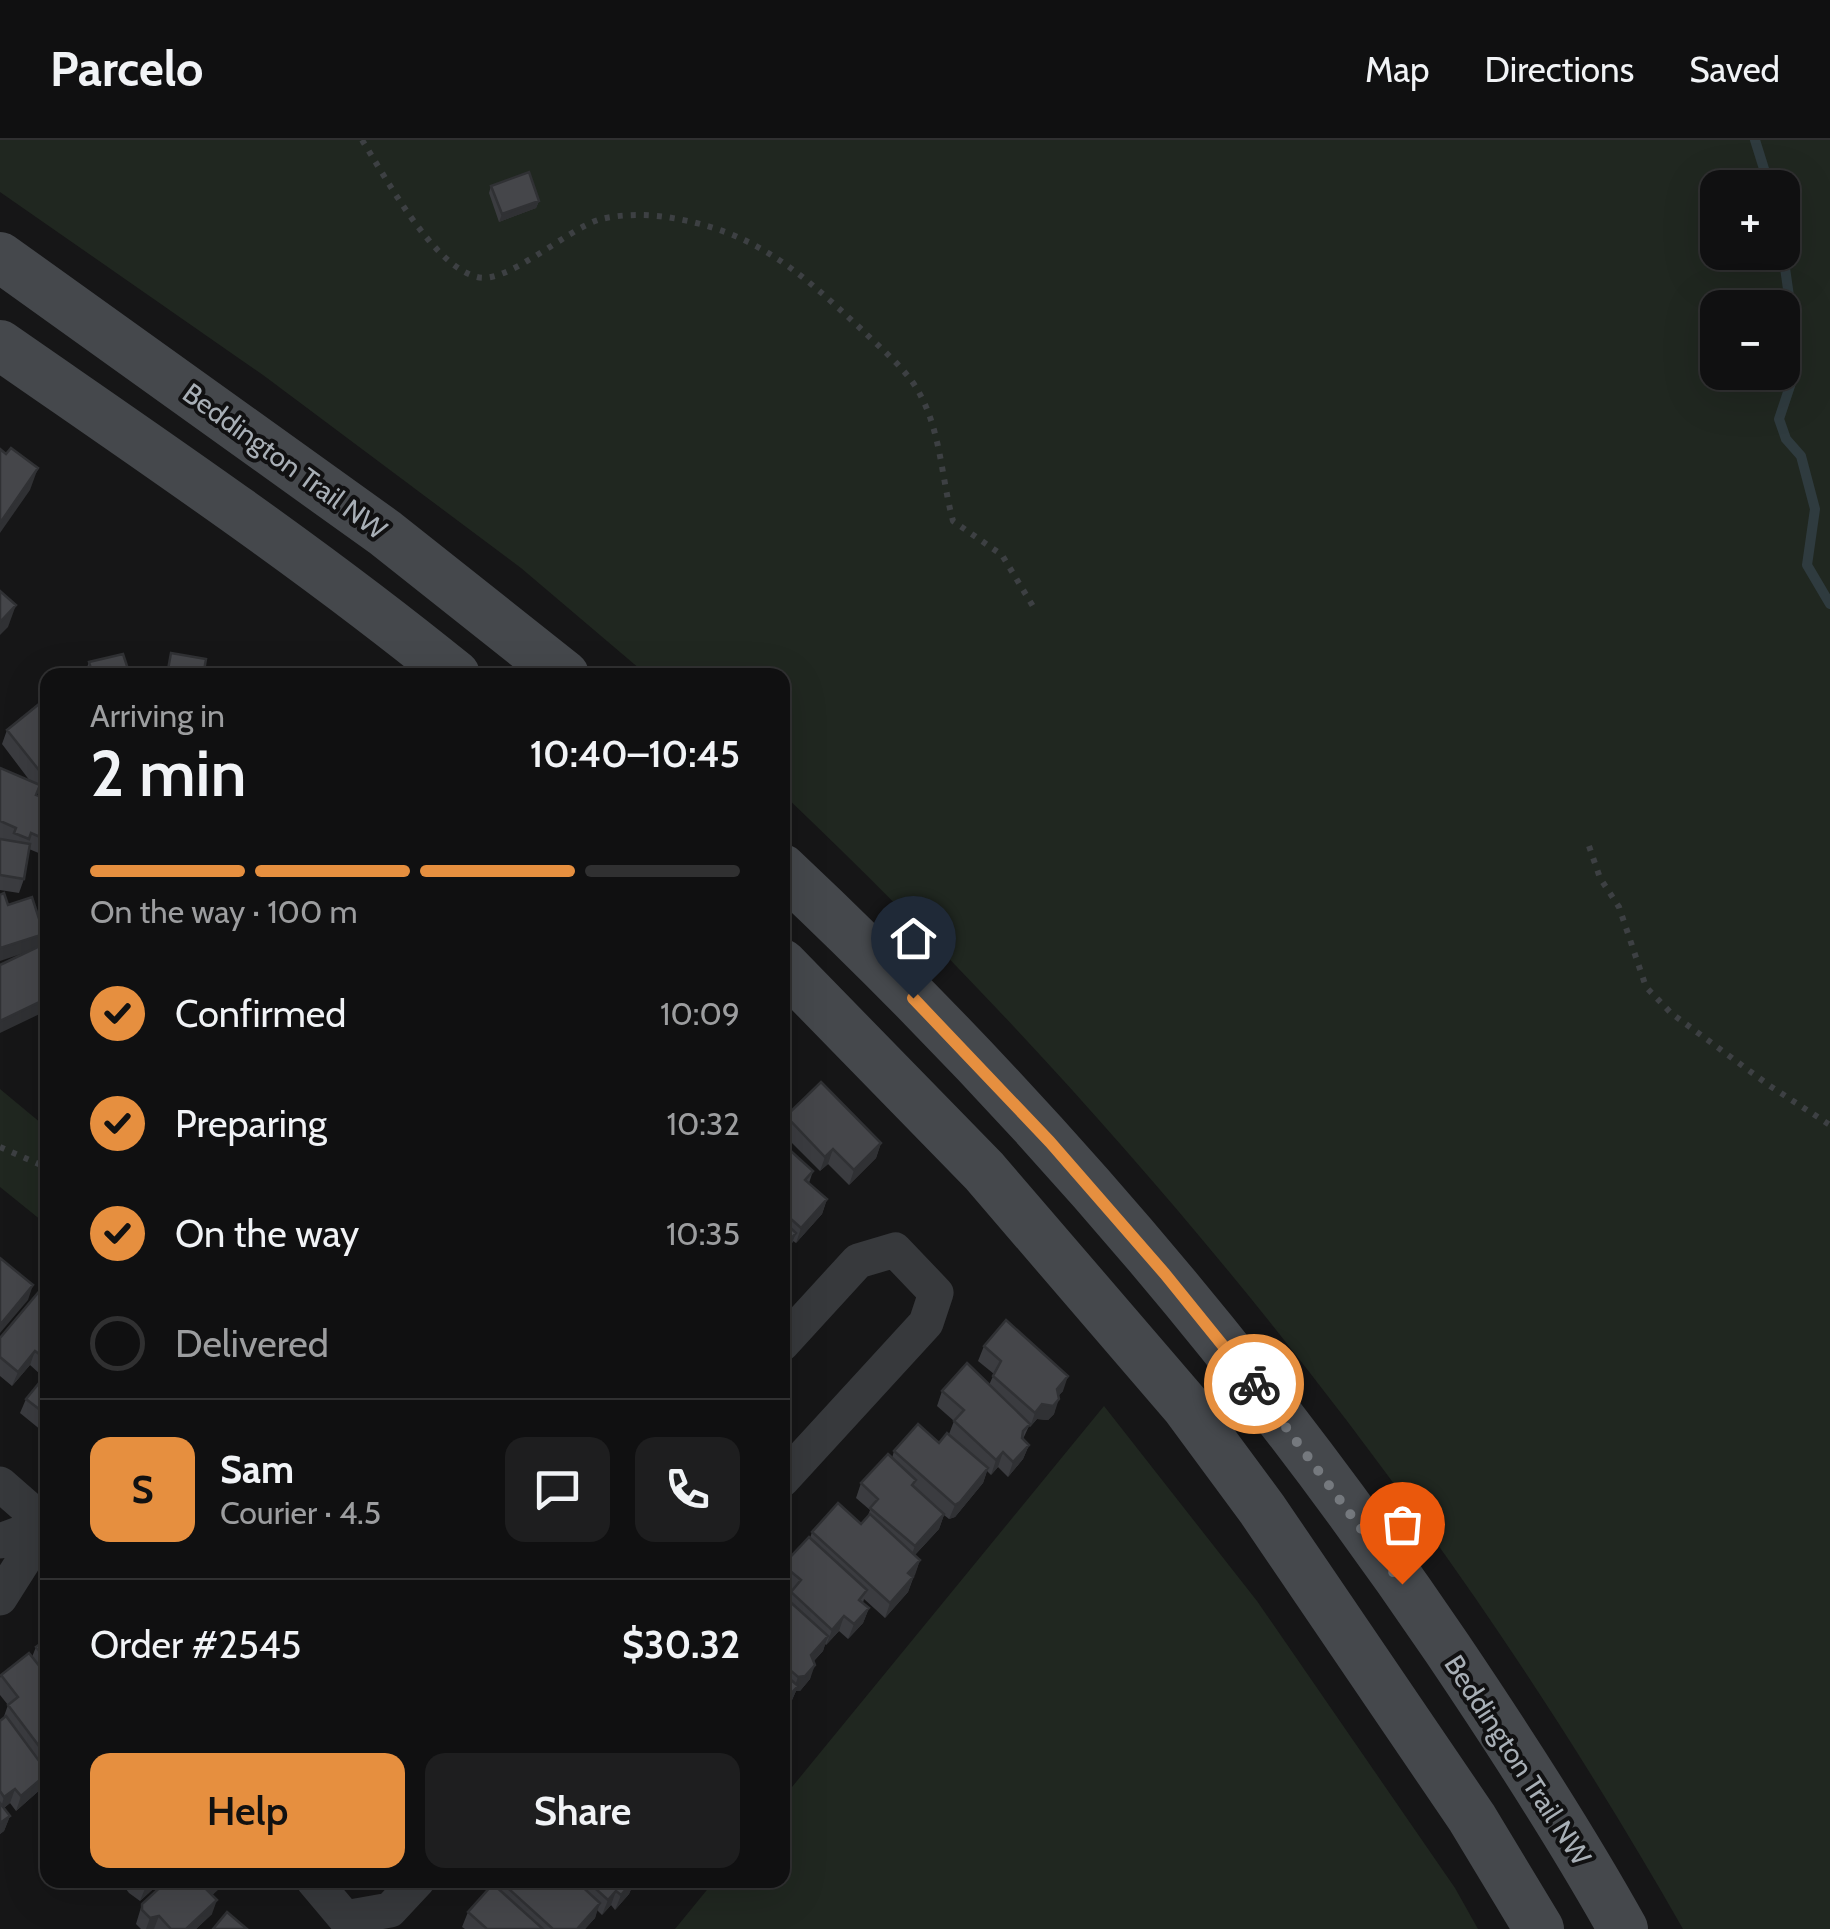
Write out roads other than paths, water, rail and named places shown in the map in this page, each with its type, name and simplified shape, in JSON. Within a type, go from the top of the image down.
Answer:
[{"type":"main road","name":"Beddington Trail NW","points":[[0,257],[370,522],[555,668]]},
{"type":"main road","points":[[0,345],[184,473],[446,668]]},
{"type":"main road","name":"Beddington Trail NW","points":[[790,876],[1050,1142],[1262,1393],[1367,1532],[1508,1738],[1623,1929]]},
{"type":"main road","points":[[790,972],[984,1171],[1186,1406],[1262,1509],[1463,1803],[1539,1929]]},
{"type":"street","points":[[790,1335],[858,1261],[895,1250],[936,1293],[926,1323],[790,1471]]},
{"type":"street","points":[[0,1484],[40,1518]]},
{"type":"street","points":[[0,1541],[40,1527]]},
{"type":"street","points":[[0,1598],[40,1535]]},
{"type":"street","points":[[320,1888],[344,1918],[390,1910],[411,1888]]},
{"type":"waterway","points":[[1755,140],[1764,170]]},
{"type":"waterway","points":[[1785,270],[1792,380],[1779,419],[1786,439],[1801,456],[1815,509],[1807,565],[1830,604]]}]
